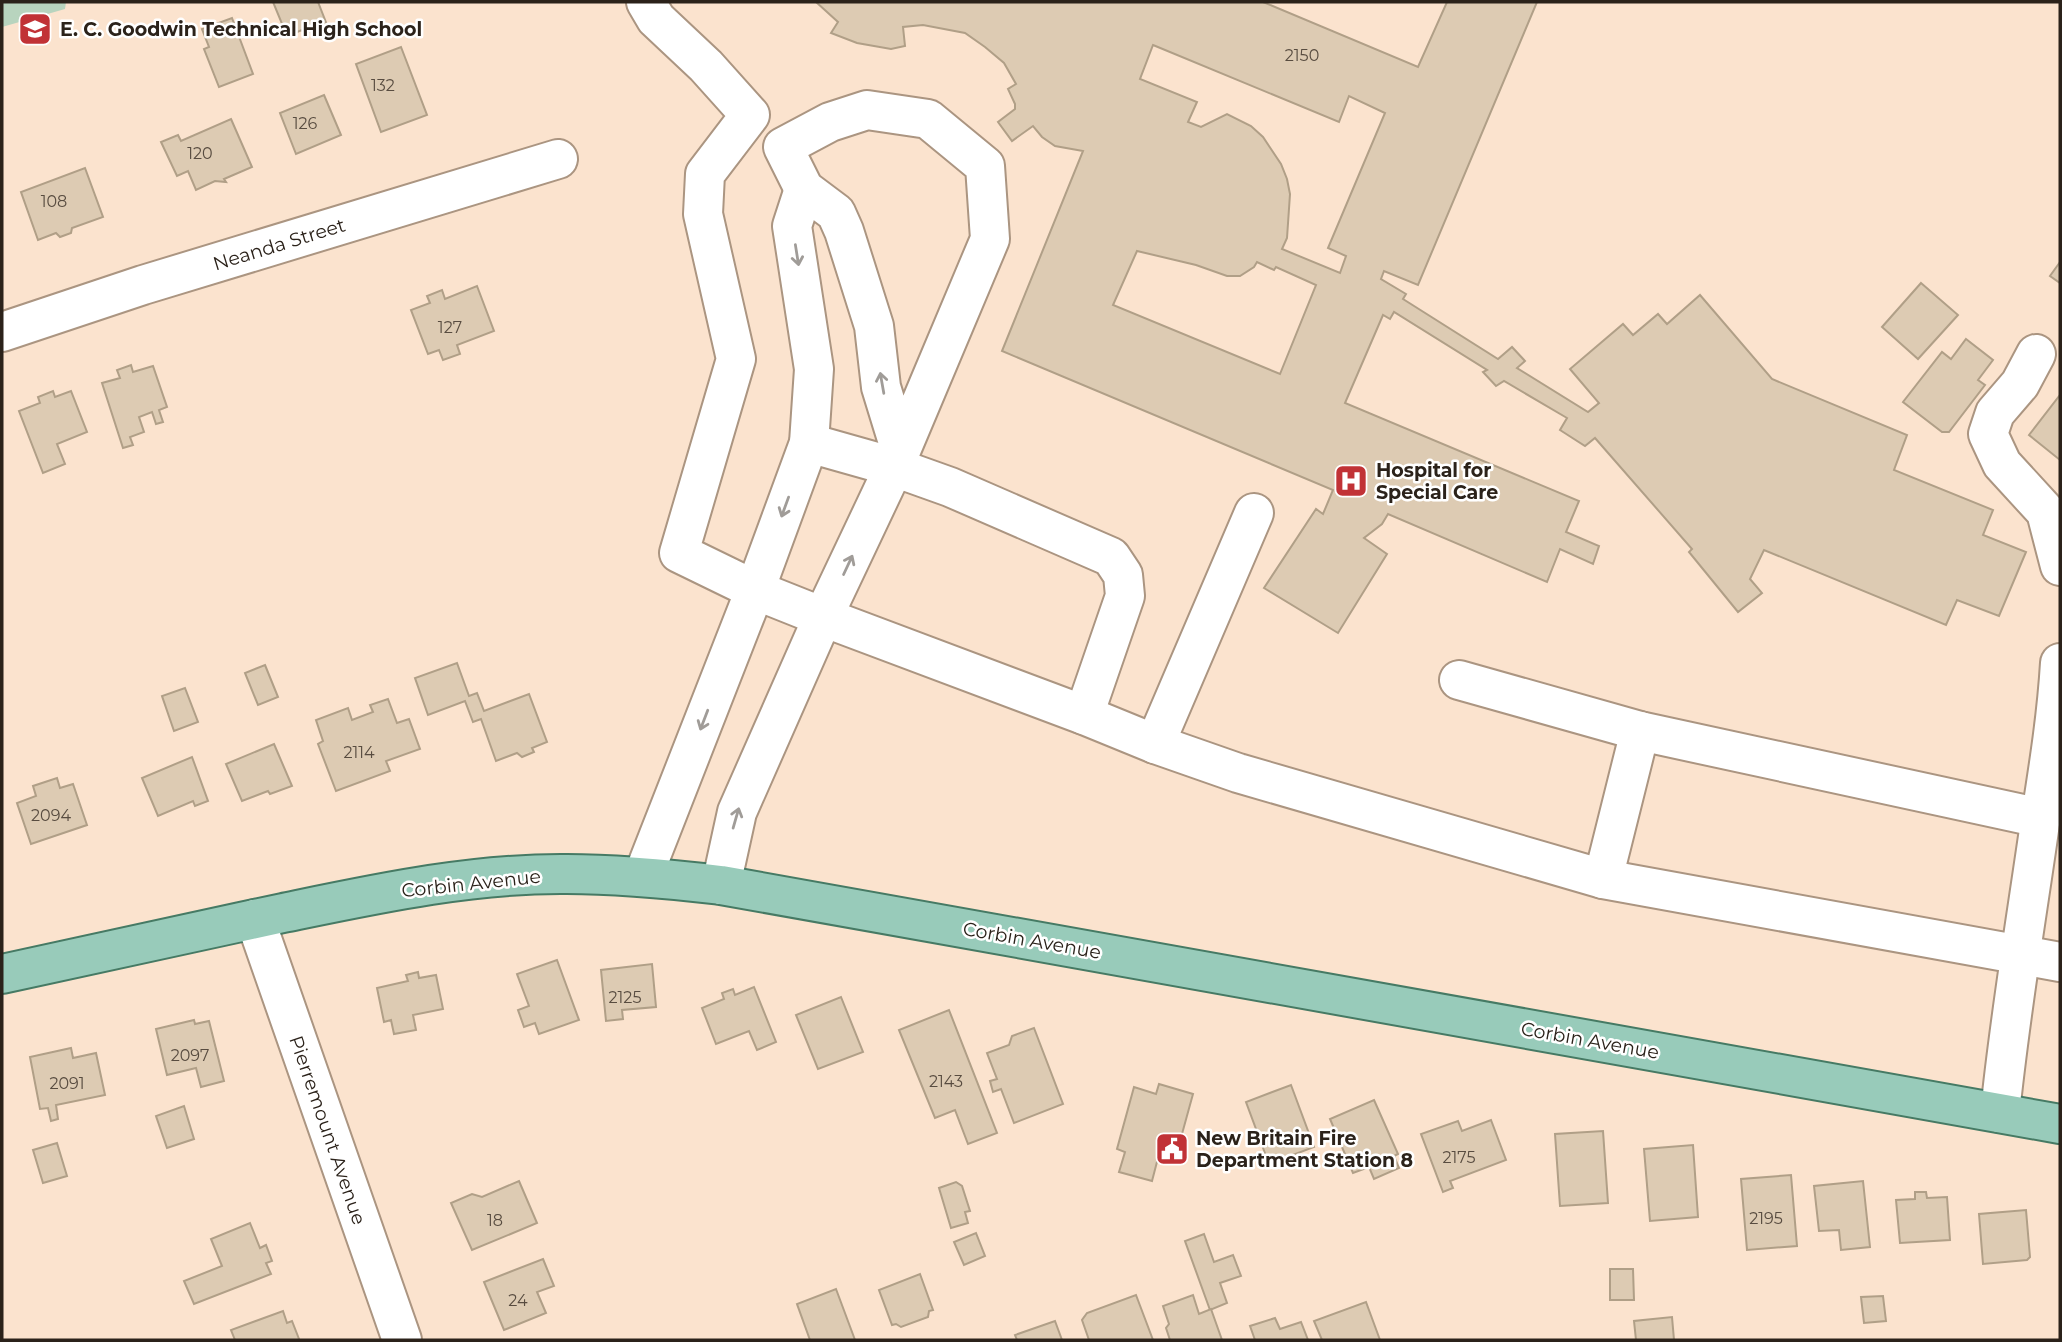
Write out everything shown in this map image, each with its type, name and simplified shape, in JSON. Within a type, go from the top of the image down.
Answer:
[{"type":"main road","name":"Corbin Avenue","points":[[2,974],[362,897],[490,878],[565,874],[643,876],[720,885],[2060,1124]]},
{"type":"street","points":[[646,2],[656,19],[706,66],[783,148],[804,189],[836,213],[874,326],[881,387],[897,458]]},
{"type":"street","points":[[720,885],[737,812],[897,458],[990,239],[985,166],[928,119],[867,110],[830,122],[783,148]]},
{"type":"street","points":[[750,115],[705,174],[702,214],[736,359],[679,552],[755,590],[823,617],[1238,773],[1603,879],[2060,962]]},
{"type":"street","name":"Neanda Street","points":[[2,332],[144,285],[558,159]]},
{"type":"street","points":[[643,876],[755,590],[809,443],[814,369],[792,226],[804,189]]},
{"type":"street","points":[[2036,354],[2020,384],[1995,413],[1988,434],[2002,464],[2046,512],[2060,566]]},
{"type":"street","points":[[809,443],[897,458],[950,487],[1111,557],[1124,575],[1125,596],[1084,715]]},
{"type":"street","points":[[1155,744],[1254,513]]},
{"type":"street","points":[[2000,1113],[2011,1008],[2058,706],[2060,663]]},
{"type":"street","points":[[1458,680],[1640,731],[2041,818]]},
{"type":"street","points":[[1603,879],[1640,731]]},
{"type":"street","name":"Pierremount Avenue","points":[[255,919],[402,1340]]},
{"type":"green space","points":[[2,2],[66,2],[65,9],[2,27]]},
{"type":"building","points":[[273,2],[318,2],[327,25],[304,34],[302,30],[287,36]]},
{"type":"building","points":[[816,2],[1263,2],[1418,67],[1447,2],[1537,2],[1418,285],[1384,271],[1381,279],[1406,294],[1403,299],[1498,359],[1512,347],[1525,361],[1517,368],[1588,412],[1599,403],[1570,369],[1623,324],[1633,335],[1658,314],[1667,324],[1700,295],[1772,379],[1907,435],[1894,470],[1993,510],[1983,535],[2026,552],[1999,616],[1957,600],[1946,625],[1764,550],[1750,579],[1762,593],[1738,612],[1689,552],[1692,549],[1595,438],[1585,446],[1560,430],[1567,418],[1504,381],[1496,386],[1483,372],[1487,370],[1394,312],[1390,319],[1383,315],[1345,403],[1579,501],[1566,532],[1599,546],[1593,564],[1560,549],[1547,582],[1388,514],[1382,524],[1364,538],[1387,554],[1338,633],[1264,588],[1316,509],[1323,514],[1333,490],[1002,351],[1083,151],[1055,146],[1033,126],[1012,141],[998,122],[1015,109],[1008,89],[1016,84],[1004,63],[965,33],[923,25],[903,27],[905,46],[891,49],[857,43],[831,33],[838,22]],"holes":[[[1153,45],[1339,122],[1349,96],[1385,113],[1328,248],[1346,256],[1340,273],[1282,249],[1287,238],[1290,194],[1281,164],[1263,137],[1251,126],[1227,114],[1201,127],[1188,122],[1197,102],[1140,79]],[[1137,251],[1196,265],[1227,276],[1240,276],[1257,262],[1274,270],[1276,267],[1316,285],[1280,374],[1113,305]]]},
{"type":"building","points":[[232,18],[253,74],[219,87],[204,49],[209,47],[202,29]]},
{"type":"building","points":[[401,47],[427,115],[381,132],[356,64]]},
{"type":"building","points":[[324,95],[341,135],[296,154],[280,113]]},
{"type":"building","points":[[231,119],[252,167],[224,179],[226,182],[215,181],[196,190],[188,171],[177,176],[161,142],[178,135],[181,141]]},
{"type":"building","points":[[85,168],[103,217],[72,228],[71,233],[60,237],[56,233],[38,240],[21,192]]},
{"type":"building","points":[[2060,262],[2060,283],[2050,276]]},
{"type":"building","points":[[1921,283],[1958,315],[1918,359],[1882,327]]},
{"type":"building","points":[[477,286],[494,331],[457,345],[460,354],[443,360],[439,350],[428,354],[411,310],[430,303],[427,296],[442,290],[445,299]]},
{"type":"building","points":[[1966,339],[1993,360],[1978,380],[1985,385],[1949,432],[1942,432],[1903,402],[1942,352],[1951,359]]},
{"type":"building","points":[[131,365],[133,372],[153,366],[167,407],[159,410],[163,422],[156,424],[152,412],[139,417],[144,432],[130,437],[133,445],[123,448],[102,383],[120,378],[117,370]]},
{"type":"building","points":[[53,391],[55,397],[71,391],[87,432],[57,444],[65,464],[43,473],[19,411],[40,403],[38,397]]},
{"type":"building","points":[[2060,395],[2060,460],[2029,435]]},
{"type":"building","points":[[457,663],[469,696],[477,693],[484,711],[529,694],[547,742],[532,748],[534,752],[522,757],[517,753],[496,761],[481,719],[473,722],[465,701],[428,715],[415,678]]},
{"type":"building","points":[[265,665],[278,697],[258,705],[245,673]]},
{"type":"building","points":[[185,688],[198,722],[174,731],[162,696]]},
{"type":"building","points":[[388,699],[397,723],[409,719],[420,749],[386,761],[390,771],[336,791],[318,744],[323,741],[316,720],[348,708],[352,720],[373,712],[370,705]]},
{"type":"building","points":[[274,744],[292,786],[270,794],[268,791],[242,801],[226,764]]},
{"type":"building","points":[[192,757],[208,801],[195,806],[193,801],[158,816],[142,778]]},
{"type":"building","points":[[57,778],[60,788],[73,784],[87,825],[31,844],[17,803],[36,796],[33,786]]},
{"type":"building","points":[[557,960],[579,1020],[539,1034],[535,1023],[524,1027],[518,1010],[529,1006],[517,974]]},
{"type":"building","points":[[652,964],[656,1007],[622,1010],[623,1019],[606,1021],[601,970]]},
{"type":"building","points":[[418,972],[419,978],[436,975],[443,1009],[413,1015],[416,1030],[394,1034],[391,1020],[384,1022],[377,988],[408,981],[406,975]]},
{"type":"building","points":[[754,987],[776,1042],[757,1050],[749,1031],[716,1044],[702,1008],[724,999],[722,993],[733,989],[735,995]]},
{"type":"building","points":[[841,997],[863,1052],[818,1069],[796,1015]]},
{"type":"building","points":[[949,1010],[997,1133],[968,1144],[955,1110],[935,1118],[899,1030]]},
{"type":"building","points":[[194,1020],[195,1024],[209,1021],[224,1081],[201,1087],[196,1068],[167,1075],[156,1029]]},
{"type":"building","points":[[1034,1028],[1063,1104],[1014,1123],[1001,1089],[993,1092],[990,1081],[997,1079],[987,1053],[1009,1045],[1012,1036]]},
{"type":"building","points":[[71,1048],[73,1058],[96,1053],[105,1095],[56,1105],[58,1119],[51,1121],[48,1108],[40,1109],[30,1057]]},
{"type":"building","points":[[1159,1084],[1193,1094],[1174,1163],[1158,1158],[1152,1181],[1119,1172],[1125,1152],[1117,1149],[1134,1087],[1156,1094]]},
{"type":"building","points":[[1291,1085],[1314,1147],[1269,1164],[1246,1102]]},
{"type":"building","points":[[1374,1100],[1398,1154],[1394,1156],[1399,1168],[1374,1179],[1369,1167],[1353,1173],[1330,1119]]},
{"type":"building","points":[[184,1106],[194,1139],[167,1148],[156,1116]]},
{"type":"building","points":[[1491,1120],[1506,1160],[1450,1181],[1453,1188],[1443,1192],[1421,1134],[1458,1121],[1462,1131]]},
{"type":"building","points":[[1603,1131],[1608,1203],[1560,1206],[1555,1134]]},
{"type":"building","points":[[57,1143],[67,1176],[43,1183],[33,1150]]},
{"type":"building","points":[[1693,1145],[1698,1217],[1650,1221],[1644,1149]]},
{"type":"building","points":[[1791,1175],[1797,1246],[1747,1250],[1741,1179]]},
{"type":"building","points":[[519,1181],[537,1223],[472,1250],[451,1203],[472,1194],[482,1197]]},
{"type":"building","points":[[1863,1181],[1870,1247],[1841,1250],[1839,1230],[1819,1231],[1814,1186]]},
{"type":"building","points":[[956,1182],[962,1186],[970,1211],[965,1212],[968,1223],[951,1228],[939,1188]]},
{"type":"building","points":[[1915,1192],[1926,1192],[1927,1198],[1947,1197],[1950,1240],[1900,1243],[1896,1200],[1915,1199]]},
{"type":"building","points":[[2026,1210],[2030,1257],[2027,1260],[1983,1264],[1979,1214]]},
{"type":"building","points":[[250,1223],[260,1248],[266,1245],[272,1261],[266,1263],[271,1274],[194,1304],[184,1281],[222,1266],[211,1239]]},
{"type":"building","points":[[976,1233],[985,1256],[964,1265],[954,1242]]},
{"type":"building","points":[[1204,1234],[1214,1262],[1233,1255],[1241,1276],[1220,1283],[1227,1303],[1210,1310],[1185,1241]]},
{"type":"building","points":[[543,1259],[554,1286],[537,1292],[546,1313],[504,1330],[484,1282]]},
{"type":"building","points":[[1610,1269],[1633,1269],[1634,1300],[1610,1300]]},
{"type":"building","points":[[920,1274],[933,1310],[929,1311],[928,1317],[901,1327],[892,1325],[879,1290]]},
{"type":"building","points":[[836,1289],[855,1340],[810,1340],[797,1304]]},
{"type":"building","points":[[1136,1295],[1153,1340],[1089,1340],[1082,1320],[1087,1313]]},
{"type":"building","points":[[1193,1295],[1199,1314],[1211,1309],[1222,1340],[1170,1340],[1166,1328],[1169,1324],[1163,1306]]},
{"type":"building","points":[[1883,1296],[1886,1321],[1864,1323],[1861,1297]]},
{"type":"building","points":[[1366,1302],[1380,1340],[1322,1340],[1314,1321]]},
{"type":"building","points":[[283,1311],[287,1323],[292,1321],[298,1340],[235,1340],[231,1330]]},
{"type":"building","points":[[1672,1317],[1674,1340],[1636,1340],[1634,1321]]},
{"type":"building","points":[[1275,1318],[1280,1329],[1301,1322],[1308,1340],[1255,1340],[1250,1326]]},
{"type":"building","points":[[1055,1321],[1062,1340],[1017,1340],[1015,1335]]},
{"type":"place","name":"E. C. Goodwin Technical High School","points":[[35,29]]},
{"type":"place","name":"Hospital for Special Care","points":[[1351,481]]},
{"type":"place","name":"New Britain Fire Department Station 8","points":[[1172,1149]]}]
